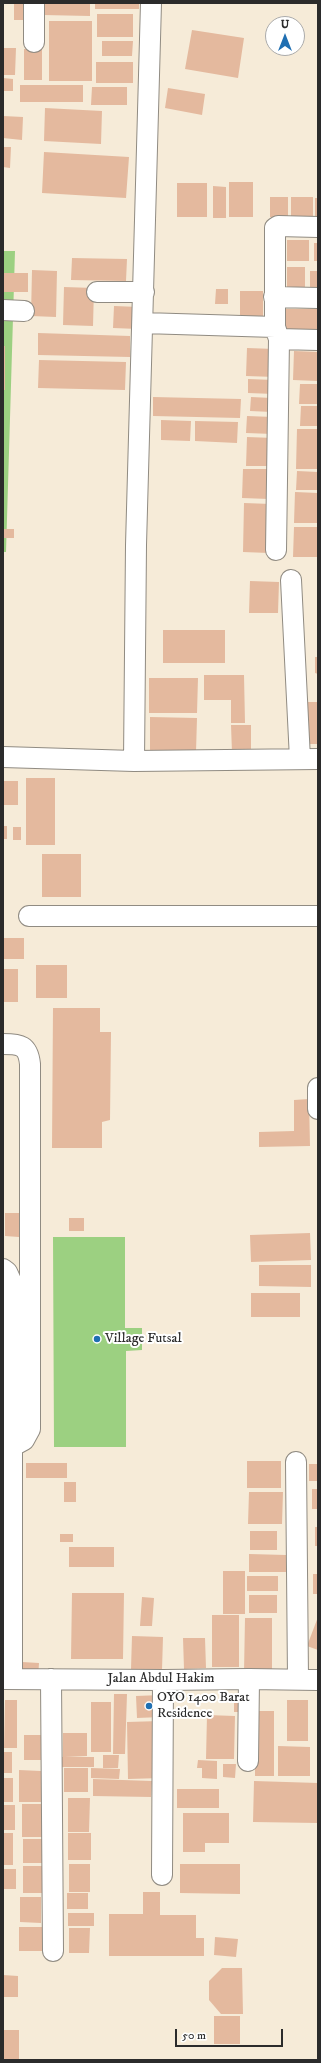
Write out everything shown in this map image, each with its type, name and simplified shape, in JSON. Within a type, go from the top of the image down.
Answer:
[{"type":"street","points":[[34,3],[34,42]]},
{"type":"street","points":[[134,760],[136,545],[144,323],[151,3]]},
{"type":"street","points":[[276,550],[277,333],[274,297],[275,228],[278,226],[318,227]]},
{"type":"street","points":[[97,292],[144,292]]},
{"type":"street","points":[[274,297],[318,298]]},
{"type":"street","points":[[3,310],[24,311]]},
{"type":"street","points":[[144,323],[277,333],[318,340]]},
{"type":"street","points":[[3,757],[134,760],[309,759],[291,580]]},
{"type":"street","points":[[29,916],[318,916]]},
{"type":"street","points":[[3,1044],[14,1044],[23,1047],[29,1055],[30,1064],[30,1429],[24,1440],[11,1447]]},
{"type":"street","points":[[318,1088],[318,1109]]},
{"type":"street","points":[[3,1269],[7,1272],[12,1282],[8,1679]]},
{"type":"street","points":[[296,1462],[298,1679]]},
{"type":"street","points":[[248,1761],[249,1678]]},
{"type":"street","name":"Jalan Abdul Hakim","points":[[8,1679],[163,1680],[249,1678],[318,1680]]},
{"type":"street","points":[[51,1679],[53,1951]]},
{"type":"street","points":[[162,1875],[163,1680]]},
{"type":"green space","points":[[3,251],[15,251],[6,552],[3,552]]},
{"type":"green space","name":"Village Futsal","points":[[53,1237],[125,1237],[125,1328],[142,1328],[142,1350],[126,1351],[126,1447],[54,1447]]},
{"type":"building","points":[[14,3],[29,3],[29,20],[14,20]]},
{"type":"building","points":[[43,3],[90,3],[90,16],[43,15]]},
{"type":"building","points":[[95,3],[139,3],[139,9],[95,9]]},
{"type":"building","points":[[97,14],[133,14],[133,37],[97,37]]},
{"type":"building","points":[[49,21],[92,21],[92,81],[49,81]]},
{"type":"building","points":[[192,30],[244,38],[238,78],[185,69]]},
{"type":"building","points":[[102,41],[133,41],[132,56],[102,56]]},
{"type":"building","points":[[3,48],[16,48],[15,75],[3,75]]},
{"type":"building","points":[[24,49],[42,49],[42,80],[24,80]]},
{"type":"building","points":[[96,62],[133,62],[133,83],[96,83]]},
{"type":"building","points":[[3,78],[13,79],[13,91],[3,91]]},
{"type":"building","points":[[20,85],[83,85],[83,102],[20,102]]},
{"type":"building","points":[[92,87],[127,87],[127,105],[91,105]]},
{"type":"building","points":[[168,88],[205,94],[202,115],[165,108]]},
{"type":"building","points":[[45,108],[102,111],[101,144],[44,141]]},
{"type":"building","points":[[3,116],[23,117],[22,140],[3,138]]},
{"type":"building","points":[[3,147],[11,147],[10,168],[3,167]]},
{"type":"building","points":[[44,152],[129,157],[126,198],[42,193]]},
{"type":"building","points":[[229,182],[253,182],[253,217],[229,217]]},
{"type":"building","points":[[177,183],[207,183],[207,217],[177,217]]},
{"type":"building","points":[[213,186],[226,187],[226,218],[213,218]]},
{"type":"building","points":[[270,197],[288,197],[288,217],[270,217]]},
{"type":"building","points":[[291,197],[313,197],[313,218],[291,218]]},
{"type":"building","points":[[315,198],[318,198],[318,217],[315,217]]},
{"type":"building","points":[[287,240],[309,240],[309,261],[287,261]]},
{"type":"building","points":[[314,243],[318,243],[318,261],[314,261]]},
{"type":"building","points":[[72,258],[127,259],[126,281],[71,280]]},
{"type":"building","points":[[287,267],[305,267],[305,288],[287,288]]},
{"type":"building","points":[[32,270],[57,271],[56,317],[31,316]]},
{"type":"building","points":[[310,271],[318,271],[318,289],[310,289]]},
{"type":"building","points":[[3,273],[28,273],[28,292],[3,292]]},
{"type":"building","points":[[64,287],[94,288],[93,326],[63,325]]},
{"type":"building","points":[[216,289],[228,289],[228,304],[215,304]]},
{"type":"building","points":[[240,291],[263,291],[263,316],[240,316]]},
{"type":"building","points":[[114,306],[139,307],[138,329],[113,328]]},
{"type":"building","points":[[285,309],[318,309],[318,333],[285,333]]},
{"type":"building","points":[[38,333],[130,336],[130,357],[38,355]]},
{"type":"building","points":[[3,346],[5,346],[5,390],[3,390]]},
{"type":"building","points":[[247,348],[275,349],[275,377],[246,376]]},
{"type":"building","points":[[294,351],[318,352],[318,381],[293,380]]},
{"type":"building","points":[[39,360],[126,362],[125,390],[38,388]]},
{"type":"building","points":[[248,379],[274,380],[274,394],[248,393]]},
{"type":"building","points":[[300,384],[318,384],[318,404],[299,404]]},
{"type":"building","points":[[153,397],[241,399],[240,418],[153,416]]},
{"type":"building","points":[[251,397],[272,398],[272,412],[250,411]]},
{"type":"building","points":[[301,406],[318,406],[318,426],[300,426]]},
{"type":"building","points":[[247,416],[273,417],[273,434],[246,433]]},
{"type":"building","points":[[161,420],[191,421],[190,441],[161,440]]},
{"type":"building","points":[[195,421],[238,422],[237,443],[195,441]]},
{"type":"building","points":[[297,429],[318,429],[318,469],[296,469]]},
{"type":"building","points":[[247,437],[274,438],[273,466],[246,466]]},
{"type":"building","points":[[243,469],[270,469],[269,499],[242,498]]},
{"type":"building","points":[[297,471],[318,472],[318,490],[296,490]]},
{"type":"building","points":[[295,492],[318,493],[318,523],[294,523]]},
{"type":"building","points":[[244,503],[271,504],[269,553],[243,552]]},
{"type":"building","points":[[294,527],[318,527],[318,557],[293,557]]},
{"type":"building","points":[[3,529],[14,529],[14,538],[3,538]]},
{"type":"building","points":[[250,581],[279,582],[278,613],[249,613]]},
{"type":"building","points":[[163,630],[225,630],[225,663],[163,663]]},
{"type":"building","points":[[315,657],[318,657],[318,674],[315,673]]},
{"type":"building","points":[[204,675],[244,675],[245,723],[231,723],[231,700],[204,700]]},
{"type":"building","points":[[149,678],[198,678],[197,713],[149,713]]},
{"type":"building","points":[[308,702],[318,702],[318,744],[308,744]]},
{"type":"building","points":[[150,717],[197,718],[196,752],[150,752]]},
{"type":"building","points":[[231,725],[251,725],[251,752],[232,753]]},
{"type":"building","points":[[26,778],[55,778],[55,845],[26,845]]},
{"type":"building","points":[[3,781],[18,781],[18,805],[3,805]]},
{"type":"building","points":[[3,826],[7,826],[7,839],[3,839]]},
{"type":"building","points":[[13,827],[21,827],[21,840],[13,840]]},
{"type":"building","points":[[42,854],[81,854],[81,897],[42,897]]},
{"type":"building","points":[[3,938],[24,938],[24,959],[3,959]]},
{"type":"building","points":[[36,965],[67,965],[67,998],[36,998]]},
{"type":"building","points":[[3,969],[18,969],[18,1002],[3,1002]]},
{"type":"building","points":[[53,1008],[100,1008],[100,1032],[111,1032],[110,1120],[102,1122],[102,1148],[52,1148]]},
{"type":"building","points":[[309,1099],[310,1146],[259,1147],[259,1132],[294,1131],[294,1100]]},
{"type":"building","points":[[5,1213],[19,1213],[19,1237],[5,1236]]},
{"type":"building","points":[[69,1218],[84,1218],[84,1231],[69,1231]]},
{"type":"building","points":[[310,1233],[311,1260],[251,1262],[250,1235]]},
{"type":"building","points":[[259,1265],[311,1265],[311,1287],[259,1286]]},
{"type":"building","points":[[251,1293],[300,1293],[300,1317],[251,1317]]},
{"type":"building","points":[[247,1461],[281,1461],[281,1488],[247,1488]]},
{"type":"building","points":[[26,1463],[67,1463],[67,1478],[26,1478]]},
{"type":"building","points":[[309,1464],[318,1464],[318,1481],[309,1481]]},
{"type":"building","points":[[64,1482],[76,1482],[76,1502],[64,1502]]},
{"type":"building","points":[[312,1489],[318,1489],[318,1509],[312,1509]]},
{"type":"building","points":[[249,1492],[283,1492],[282,1524],[248,1524]]},
{"type":"building","points":[[315,1527],[318,1527],[318,1546],[315,1546]]},
{"type":"building","points":[[250,1531],[277,1531],[277,1550],[250,1550]]},
{"type":"building","points":[[60,1534],[73,1534],[73,1542],[60,1542]]},
{"type":"building","points":[[69,1547],[114,1547],[114,1567],[69,1567]]},
{"type":"building","points":[[249,1554],[286,1555],[286,1572],[249,1572]]},
{"type":"building","points":[[223,1571],[245,1571],[245,1614],[223,1614]]},
{"type":"building","points":[[313,1574],[318,1574],[318,1594],[313,1594]]},
{"type":"building","points":[[247,1576],[278,1576],[278,1591],[247,1591]]},
{"type":"building","points":[[72,1593],[124,1593],[123,1659],[71,1659]]},
{"type":"building","points":[[249,1595],[277,1595],[277,1613],[249,1613]]},
{"type":"building","points":[[142,1597],[154,1598],[152,1626],[140,1626]]},
{"type":"building","points":[[212,1615],[239,1615],[239,1667],[212,1667]]},
{"type":"building","points":[[318,1617],[318,1650],[307,1646]]},
{"type":"building","points":[[245,1618],[272,1618],[272,1673],[244,1673]]},
{"type":"building","points":[[132,1636],[163,1637],[162,1670],[131,1669]]},
{"type":"building","points":[[183,1638],[205,1638],[206,1668],[184,1669]]},
{"type":"building","points":[[22,1662],[39,1663],[38,1678],[21,1677]]},
{"type":"building","points":[[114,1694],[127,1694],[125,1754],[113,1754]]},
{"type":"building","name":"OYO 1400 Barat Residence","points":[[161,1695],[161,1717],[137,1718],[136,1696]]},
{"type":"building","points":[[5,1700],[17,1700],[17,1748],[4,1748]]},
{"type":"building","points":[[287,1700],[308,1700],[308,1741],[287,1741]]},
{"type":"building","points":[[234,1701],[244,1701],[244,1712],[234,1712]]},
{"type":"building","points":[[91,1702],[111,1702],[111,1752],[91,1752]]},
{"type":"building","points":[[255,1711],[274,1711],[274,1776],[255,1776]]},
{"type":"building","points":[[207,1715],[235,1716],[234,1759],[206,1759]]},
{"type":"building","points":[[161,1721],[162,1778],[128,1779],[127,1722]]},
{"type":"building","points":[[63,1733],[87,1733],[87,1756],[65,1757],[94,1757],[94,1767],[61,1767],[61,1757],[63,1757]]},
{"type":"building","points":[[24,1735],[47,1735],[47,1760],[24,1760]]},
{"type":"building","points":[[278,1746],[310,1747],[310,1776],[278,1776]]},
{"type":"building","points":[[3,1752],[12,1752],[12,1773],[3,1773]]},
{"type":"building","points":[[103,1755],[119,1755],[118,1768],[103,1768]]},
{"type":"building","points":[[198,1760],[217,1761],[217,1779],[202,1778],[202,1768],[197,1768]]},
{"type":"building","points":[[223,1764],[236,1764],[235,1778],[223,1777]]},
{"type":"building","points":[[64,1768],[88,1768],[88,1792],[64,1792]]},
{"type":"building","points":[[91,1768],[120,1769],[119,1779],[91,1778]]},
{"type":"building","points":[[19,1770],[41,1771],[41,1802],[19,1802]]},
{"type":"building","points":[[3,1778],[13,1778],[13,1802],[3,1802]]},
{"type":"building","points":[[93,1779],[152,1781],[151,1797],[93,1796]]},
{"type":"building","points":[[254,1781],[318,1783],[318,1823],[253,1822]]},
{"type":"building","points":[[177,1789],[219,1789],[219,1808],[177,1808]]},
{"type":"building","points":[[68,1798],[90,1798],[89,1832],[68,1832]]},
{"type":"building","points":[[22,1804],[42,1804],[42,1837],[22,1837]]},
{"type":"building","points":[[3,1805],[15,1805],[15,1830],[3,1830]]},
{"type":"building","points":[[183,1813],[229,1813],[229,1843],[205,1843],[205,1852],[183,1852]]},
{"type":"building","points":[[3,1833],[13,1833],[13,1865],[3,1865]]},
{"type":"building","points":[[68,1833],[91,1833],[91,1860],[68,1860]]},
{"type":"building","points":[[23,1839],[42,1839],[42,1863],[23,1863]]},
{"type":"building","points":[[69,1864],[90,1864],[90,1892],[69,1892]]},
{"type":"building","points":[[180,1864],[240,1864],[240,1894],[180,1893]]},
{"type":"building","points":[[23,1866],[42,1866],[42,1893],[23,1893]]},
{"type":"building","points":[[3,1869],[16,1869],[16,1889],[3,1889]]},
{"type":"building","points":[[143,1892],[160,1892],[160,1915],[196,1915],[196,1938],[204,1938],[204,1956],[109,1956],[109,1914],[143,1914]]},
{"type":"building","points":[[67,1893],[88,1893],[88,1909],[67,1909]]},
{"type":"building","points":[[20,1897],[41,1897],[41,1923],[20,1922]]},
{"type":"building","points":[[68,1913],[94,1913],[94,1926],[68,1926]]},
{"type":"building","points":[[19,1927],[44,1927],[44,1951],[19,1951]]},
{"type":"building","points":[[69,1928],[90,1928],[89,1953],[69,1953]]},
{"type":"building","points":[[215,1937],[238,1939],[236,1957],[214,1955]]},
{"type":"building","points":[[222,1968],[242,1968],[243,2014],[221,2014],[209,2000],[209,1981]]},
{"type":"building","points":[[3,1975],[18,1976],[18,1997],[3,1997]]},
{"type":"building","points":[[214,2016],[240,2016],[240,2044],[214,2044]]},
{"type":"building","points":[[3,2030],[19,2030],[19,2060],[3,2060]]},
{"type":"place","name":"Village Futsal","points":[[97,1339]]},
{"type":"place","name":"OYO 1400 Barat Residence","points":[[149,1706]]}]
